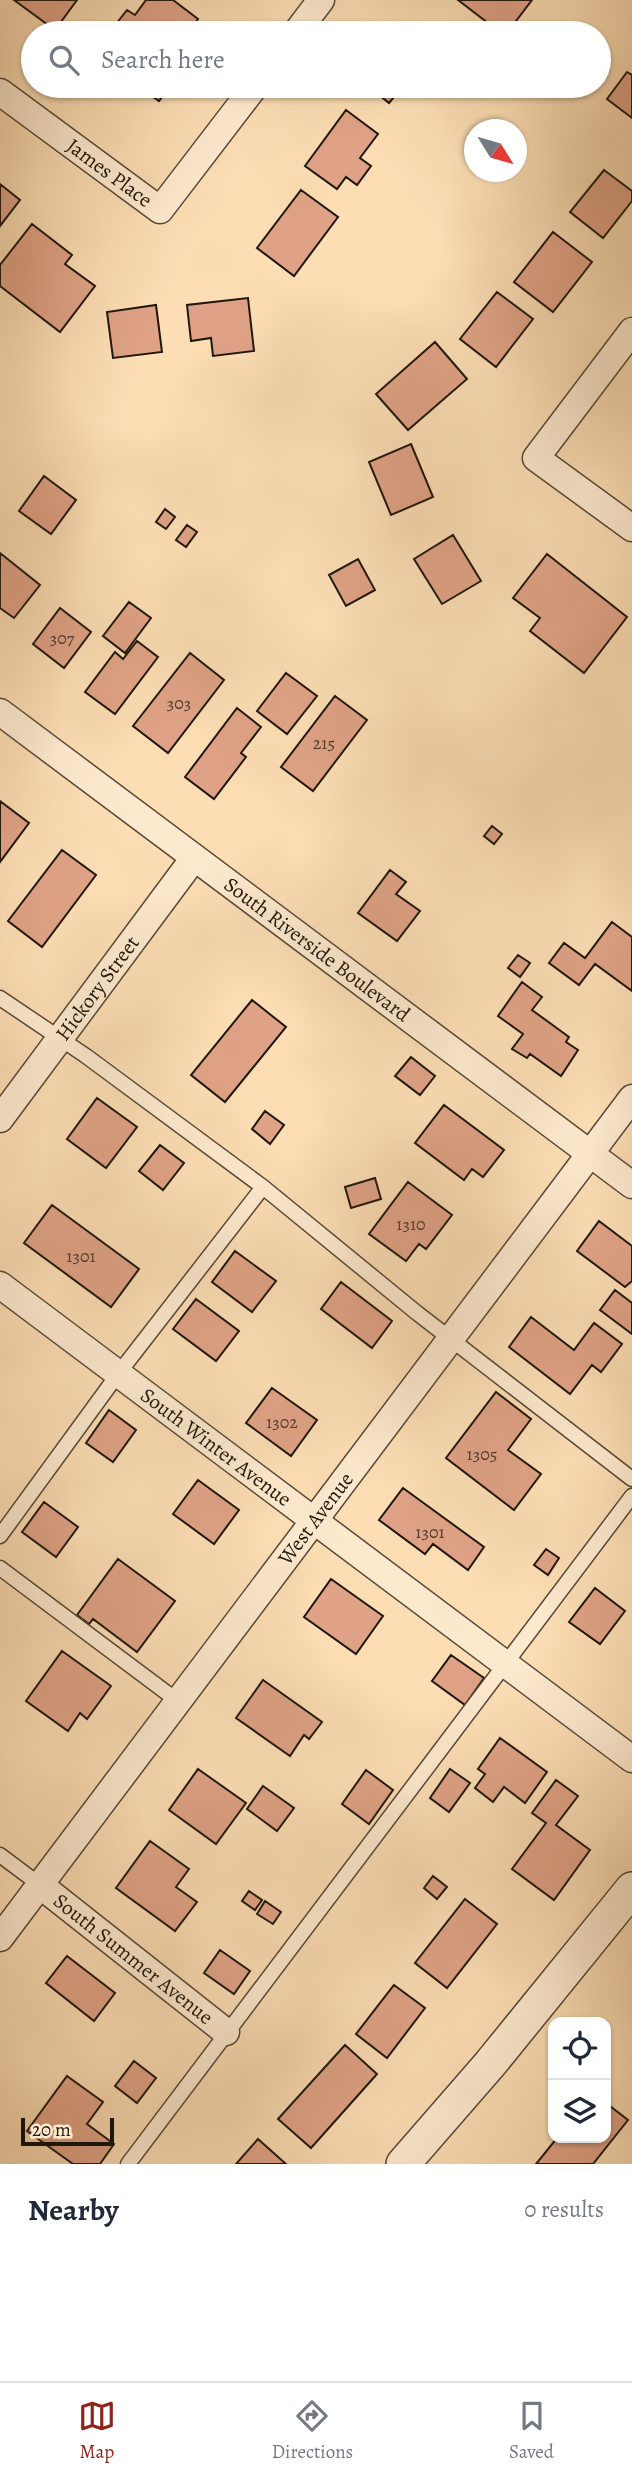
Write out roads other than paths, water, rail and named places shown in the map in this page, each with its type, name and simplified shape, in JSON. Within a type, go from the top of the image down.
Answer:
[{"type":"street","points":[[305,21],[321,0]]},
{"type":"street","name":"James Place","points":[[0,92],[160,210],[247,98]]},
{"type":"street","points":[[632,331],[536,458],[632,528]]},
{"type":"street","name":"South Riverside Boulevard","points":[[0,712],[632,1185]]},
{"type":"street","name":"Hickory Street","points":[[0,1119],[194,858]]},
{"type":"street","name":"West Avenue","points":[[0,1938],[632,1098]]},
{"type":"street","name":"South Winter Avenue","points":[[0,1285],[632,1759]]},
{"type":"street","name":"South Summer Avenue","points":[[40,1885],[226,2032]]},
{"type":"street","points":[[403,2164],[490,2064],[632,1889]]},
{"type":"lane","points":[[0,998],[263,1187],[451,1339],[632,1479]]},
{"type":"lane","points":[[0,1536],[118,1374],[263,1187]]},
{"type":"lane","points":[[128,2164],[632,1496]]},
{"type":"lane","points":[[0,1568],[179,1702]]},
{"type":"lane","points":[[0,1855],[40,1885]]}]
